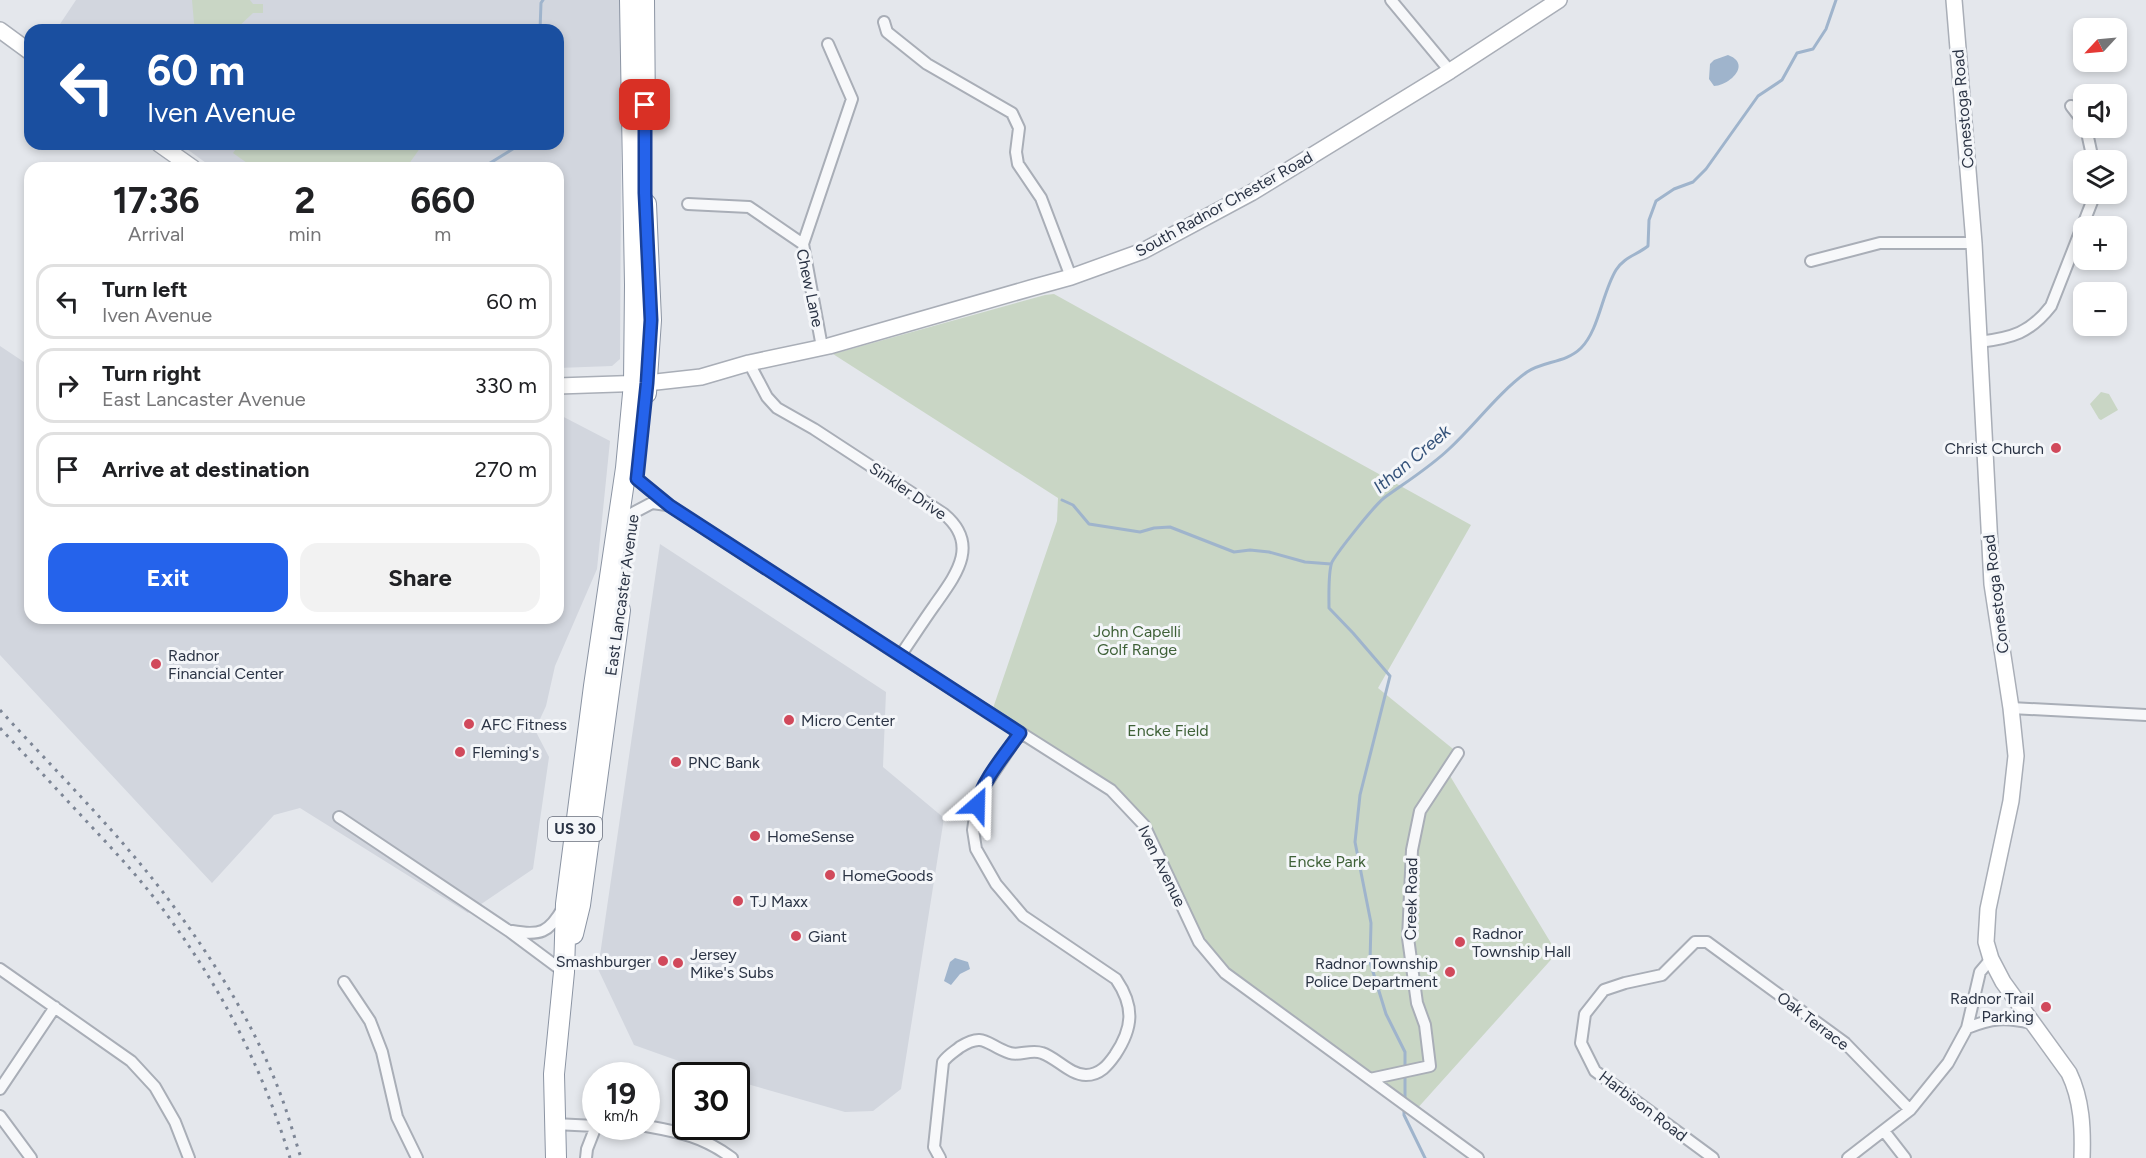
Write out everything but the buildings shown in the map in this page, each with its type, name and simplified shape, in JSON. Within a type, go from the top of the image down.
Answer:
[{"type":"highway","name":"East Lancaster Avenue","points":[[564,972],[580,905],[637,479],[640,383],[635,285],[630,0]]},
{"type":"highway","name":"East Lancaster Avenue","points":[[556,1158],[555,1054],[564,972],[566,904],[594,686],[626,462],[640,383],[650,291],[645,193],[644,0]]},
{"type":"main road","name":"South Radnor Chester Road","points":[[564,386],[640,383],[701,377],[748,363],[822,347],[1071,277],[1143,251],[1251,193],[1450,71],[1559,0]]},
{"type":"main road","name":"Conestoga Road","points":[[1954,0],[1974,243],[1992,584],[2012,708],[2016,756],[2012,801],[1986,921],[1986,942],[1991,959],[2003,982],[2069,1073],[2076,1087],[2082,1125],[2082,1158]]},
{"type":"main road","points":[[0,30],[24,48]]},
{"type":"main road","points":[[168,150],[184,162]]},
{"type":"main road","points":[[564,377],[609,376],[640,383]]},
{"type":"street","points":[[1391,0],[1450,71]]},
{"type":"street","points":[[884,22],[887,32],[927,63],[1012,113],[1019,128],[1016,152],[1018,164],[1041,198],[1071,277]]},
{"type":"street","points":[[803,244],[852,99],[828,44]]},
{"type":"street","name":"Chew Lane","points":[[688,204],[749,207],[803,244],[822,347]]},
{"type":"street","points":[[1979,342],[2009,336],[2024,330],[2040,319],[2050,306],[2091,204]]},
{"type":"street","points":[[1811,261],[1880,243],[1974,243]]},
{"type":"street","name":"Sinkler Drive","points":[[748,363],[767,397],[777,408],[814,429],[944,514],[959,532],[963,552],[956,574],[900,656]]},
{"type":"street","name":"Iven Avenue","points":[[637,479],[670,506],[1111,790],[1144,825],[1199,942],[1226,973],[1478,1158]]},
{"type":"street","points":[[633,513],[652,503],[670,506]]},
{"type":"street","points":[[2012,708],[2146,716]]},
{"type":"street","points":[[940,1158],[934,1147],[934,1133],[943,1062],[949,1055],[970,1041],[981,1039],[1011,1053],[1038,1052],[1074,1072],[1089,1075],[1097,1073],[1108,1065],[1125,1041],[1129,1029],[1128,1002],[1116,979],[1023,916],[996,884],[976,849],[973,830],[978,796],[1020,733]]},
{"type":"street","name":"Creek Road","points":[[1370,1078],[1430,1066],[1425,1025],[1417,1003],[1408,938],[1412,850],[1420,811],[1458,753]]},
{"type":"street","points":[[339,817],[509,931],[564,972]]},
{"type":"street","points":[[509,931],[527,934],[541,932],[556,921],[566,904]]},
{"type":"street","name":"Harbison Road","points":[[1707,942],[1695,942],[1662,975],[1625,982],[1604,990],[1585,1014],[1581,1043],[1595,1071],[1713,1158]]},
{"type":"street","name":"Oak Terrace","points":[[1707,942],[1845,1043],[1910,1110]]},
{"type":"street","points":[[1848,1158],[1910,1110],[1948,1063],[1967,1028],[1980,972],[1991,959]]},
{"type":"street","points":[[0,969],[131,1061],[155,1087],[175,1122],[189,1158]]},
{"type":"street","points":[[344,982],[370,1021],[382,1052],[397,1117],[417,1158]]},
{"type":"street","points":[[0,1089],[55,1007]]},
{"type":"street","points":[[1967,1028],[1997,1018],[2031,1023]]},
{"type":"street","points":[[0,1116],[31,1158]]},
{"type":"street","points":[[554,1124],[582,1125]]},
{"type":"street","points":[[660,1129],[686,1134],[716,1146],[732,1158]]},
{"type":"street","points":[[1884,1131],[1905,1158]]},
{"type":"street","points":[[586,1158],[590,1140]]},
{"type":"shaded area","points":[[76,0],[622,0],[620,359],[612,366],[564,368],[564,162],[205,162],[188,150],[564,150],[564,24],[60,24]]},
{"type":"shaded area","points":[[0,346],[24,362],[24,624],[564,624],[564,417],[610,441],[597,569],[555,666],[546,706],[535,730],[549,757],[533,869],[468,913],[300,808],[274,815],[212,883],[0,655]]},
{"type":"shaded area","points":[[660,544],[886,692],[883,767],[944,818],[901,1089],[873,1111],[845,1112],[750,1085],[750,1062],[682,1062],[634,1045],[598,969]]},
{"type":"green space","points":[[192,0],[250,0],[253,4],[263,4],[263,13],[253,13],[241,24],[194,23]]},
{"type":"green space","points":[[235,150],[419,150],[410,162],[246,162],[233,153]]},
{"type":"green space","name":"Encke Park","points":[[1054,294],[1471,525],[1378,688],[1458,753],[1447,771],[1557,953],[1415,1111],[1225,973],[1199,942],[1144,825],[1111,790],[991,714],[1057,521],[1058,498],[833,354]]},
{"type":"green space","points":[[2101,392],[2109,394],[2118,410],[2101,420],[2090,404]]},
{"type":"water","points":[[1728,55],[1738,64],[1736,73],[1726,82],[1714,86],[1709,79],[1710,64]]},
{"type":"water","points":[[955,958],[968,962],[970,969],[960,974],[951,985],[944,981],[950,962]]},
{"type":"waterway","points":[[540,24],[543,0]]},
{"type":"waterway","name":"Ithan Creek","points":[[1405,1068],[1405,1052],[1386,1014],[1370,962],[1371,923],[1355,842],[1360,795],[1390,676],[1329,608],[1329,578],[1332,562],[1356,529],[1384,498],[1441,456],[1516,381],[1533,368],[1568,357],[1581,348],[1592,331],[1616,270],[1627,259],[1648,246],[1649,220],[1656,201],[1674,189],[1693,182],[1706,169],[1758,96],[1782,80],[1797,53],[1813,49],[1826,29],[1836,0]]},
{"type":"waterway","points":[[492,162],[511,150]]},
{"type":"waterway","points":[[1062,500],[1073,505],[1089,524],[1140,532],[1170,527],[1234,552],[1250,550],[1269,552],[1305,562],[1331,564]]},
{"type":"waterway","name":"Ithan Creek","points":[[1405,1075],[1405,1101]]},
{"type":"waterway","name":"Ithan Creek","points":[[1404,1108],[1404,1115],[1425,1158]]},
{"type":"railway","points":[[0,710],[136,858],[207,954],[260,1045],[280,1093],[301,1158]]},
{"type":"railway","points":[[0,728],[132,870],[190,947],[240,1033],[267,1094],[290,1158]]},
{"type":"place","name":"Christ Church","points":[[2056,448]]},
{"type":"place","name":"Radnor Financial Center","points":[[156,664]]},
{"type":"place","name":"Micro Center","points":[[789,720]]},
{"type":"place","name":"AFC Fitness","points":[[469,724]]},
{"type":"place","name":"Fleming's","points":[[460,752]]},
{"type":"place","name":"PNC Bank","points":[[676,762]]},
{"type":"place","name":"HomeSense","points":[[755,836]]},
{"type":"place","name":"HomeGoods","points":[[830,875]]},
{"type":"place","name":"TJ Maxx","points":[[738,901]]},
{"type":"place","name":"Giant","points":[[796,936]]},
{"type":"place","name":"Radnor Township Hall","points":[[1460,942]]},
{"type":"place","name":"Smashburger","points":[[663,961]]},
{"type":"place","name":"Jersey Mike's Subs","points":[[678,963]]},
{"type":"place","name":"Radnor Township Police Department","points":[[1450,972]]},
{"type":"place","name":"Radnor Trail Parking","points":[[2046,1007]]},
{"type":"route","points":[[645,105],[645,193],[651,320],[637,479],[670,506],[1020,733],[978,796],[977,805]]},
{"type":"park label","name":"John Capelli Golf Range","points":[[1137,640]]},
{"type":"park label","name":"Encke Field","points":[[1168,730]]}]
